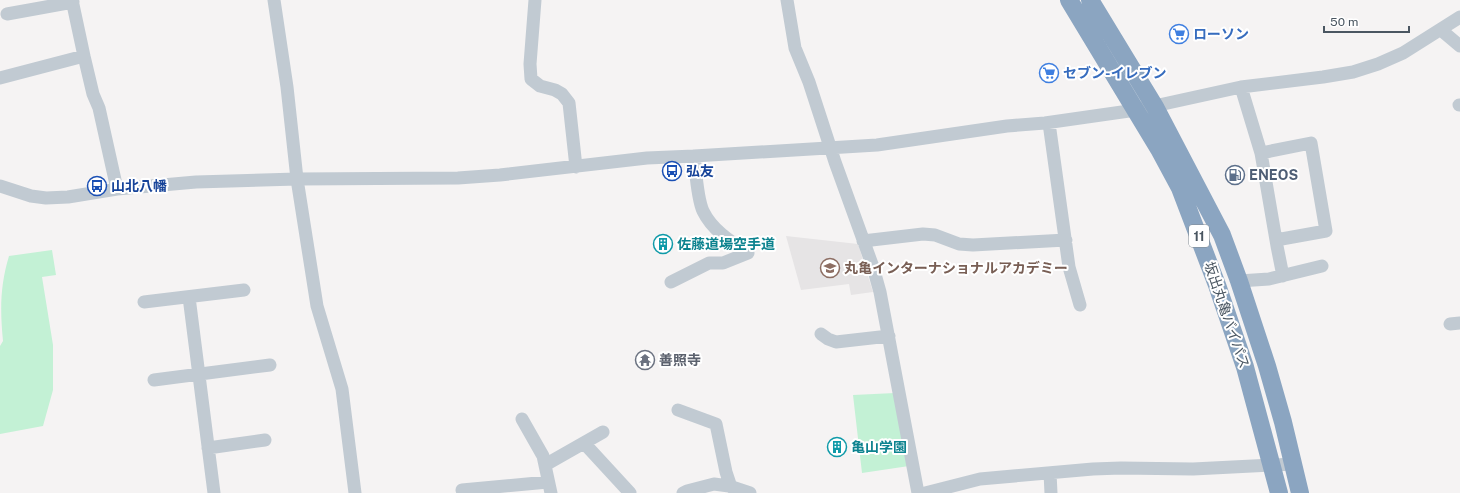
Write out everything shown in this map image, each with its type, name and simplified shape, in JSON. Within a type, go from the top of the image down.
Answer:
[{"type":"highway","name":"坂出丸亀バイパス","points":[[1069,0],[1136,110],[1180,188],[1200,238],[1245,367],[1279,493]]},
{"type":"highway","name":"坂出丸亀バイパス","points":[[1090,0],[1155,107],[1222,235],[1267,366],[1300,493]]},
{"type":"street","points":[[274,0],[287,87],[297,179],[316,306],[342,389],[355,493]]},
{"type":"street","points":[[535,0],[530,64],[531,79],[540,86],[555,90],[562,94],[568,103],[576,167]]},
{"type":"street","points":[[787,0],[795,48],[809,82],[873,267],[880,292],[918,493]]},
{"type":"street","points":[[6,14],[72,1],[93,94],[99,108],[116,189]]},
{"type":"street","points":[[2,187],[31,196],[46,198],[68,197],[116,189],[196,182],[297,179],[458,178],[576,167],[647,158],[831,148],[914,140],[1007,126],[1049,122],[1136,110],[1241,87],[1324,77],[1360,70],[1403,53],[1460,17]]},
{"type":"street","points":[[1441,30],[1460,46]]},
{"type":"street","points":[[0,78],[84,56]]},
{"type":"street","points":[[1241,87],[1261,153],[1283,276]]},
{"type":"street","points":[[1049,122],[1070,267],[1080,305]]},
{"type":"street","points":[[1261,153],[1311,143],[1326,232],[1276,240]]},
{"type":"street","points":[[671,282],[709,263],[723,262],[748,253],[717,230],[703,211],[694,156]]},
{"type":"street","points":[[863,241],[924,234],[935,235],[959,244],[973,245],[1066,240]]},
{"type":"street","points":[[1239,281],[1269,279],[1322,266]]},
{"type":"street","points":[[144,302],[244,290]]},
{"type":"street","points":[[189,297],[214,493]]},
{"type":"street","points":[[821,334],[836,342],[889,336]]},
{"type":"street","points":[[154,380],[270,365]]},
{"type":"street","points":[[678,410],[716,424],[726,472],[731,487]]},
{"type":"street","points":[[462,490],[550,487],[543,456],[522,419]]},
{"type":"street","points":[[545,465],[603,432]]},
{"type":"street","points":[[208,448],[265,440]]},
{"type":"street","points":[[584,443],[630,493]]},
{"type":"street","points":[[925,493],[980,479],[1050,473],[1121,468],[1193,469],[1293,464]]},
{"type":"street","points":[[1050,473],[1051,493]]},
{"type":"street","points":[[683,493],[714,484],[731,487],[750,493]]},
{"type":"shaded area","name":"丸亀インターナショナルアカデミー","points":[[786,236],[858,244],[873,292],[851,295],[849,284],[801,290]]},
{"type":"green space","points":[[52,250],[56,275],[42,277],[53,345],[53,390],[43,426],[0,434],[0,346],[3,341],[1,319],[2,288],[9,256]]},
{"type":"green space","points":[[895,393],[909,466],[862,473],[853,395]]},
{"type":"place","name":"ローソン","points":[[1179,34]]},
{"type":"place","name":"セブン-イレブン","points":[[1049,73]]},
{"type":"place","name":"弘友","points":[[672,171]]},
{"type":"place","name":"ENEOS","points":[[1235,175]]},
{"type":"place","name":"山北八幡","points":[[97,186]]},
{"type":"place","name":"佐藤道場空手道","points":[[663,244]]},
{"type":"place","name":"丸亀インターナショナルアカデミー","points":[[830,268]]},
{"type":"place","name":"善照寺","points":[[645,360]]},
{"type":"place","name":"亀山学園","points":[[837,447]]}]
